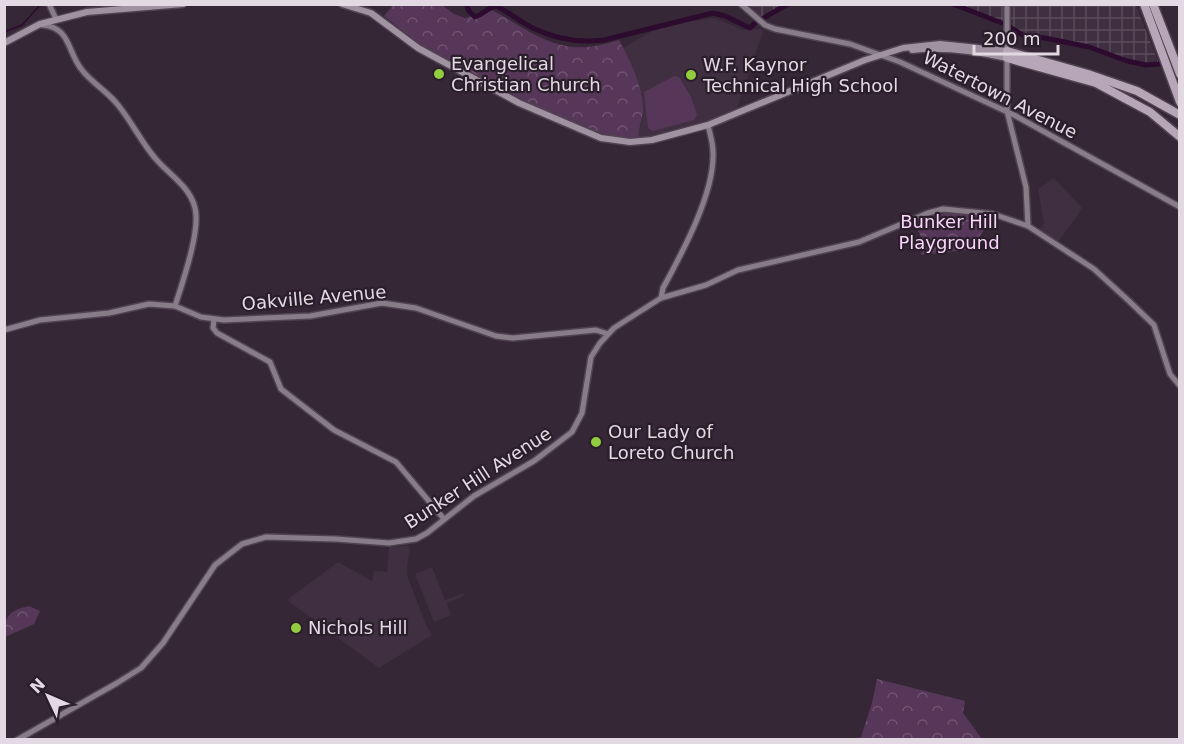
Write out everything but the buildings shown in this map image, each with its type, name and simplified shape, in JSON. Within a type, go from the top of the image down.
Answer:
[{"type":"highway","points":[[1144,4],[1164,48],[1178,70]]},
{"type":"highway","points":[[1153,4],[1168,71],[1179,102]]},
{"type":"highway","points":[[1007,55],[1088,74],[1137,90],[1179,115]]},
{"type":"highway","points":[[1007,55],[1073,75],[1111,90],[1150,111],[1179,137]]},
{"type":"main road","points":[[4,43],[40,24],[87,12],[183,4]]},
{"type":"main road","points":[[342,4],[371,13],[418,48],[519,102],[601,138],[630,142],[652,140],[708,125],[882,55],[939,48],[1007,55]]},
{"type":"main road","name":"Watertown Avenue","points":[[741,4],[765,25],[775,30],[850,44],[882,55],[1007,111],[1179,207]]},
{"type":"main road","points":[[1007,4],[1007,111],[1026,187],[1028,226]]},
{"type":"main road","points":[[51,7],[56,19]]},
{"type":"main road","points":[[40,24],[55,26],[68,42],[82,71],[117,104],[150,151],[193,200],[196,209],[195,227],[175,306]]},
{"type":"main road","points":[[661,298],[663,288],[693,230],[711,174],[713,150],[708,125]]},
{"type":"main road","name":"Bunker Hill Avenue","points":[[17,740],[141,668],[163,643],[215,565],[242,544],[266,537],[336,538],[389,543],[416,539],[474,496],[534,460],[572,432],[582,413],[591,357],[608,334],[661,298],[706,285],[742,268],[867,240],[928,213],[943,209],[993,214],[1028,226],[1099,274],[1154,325],[1170,374],[1179,386]]},
{"type":"main road","name":"Oakville Avenue","points":[[4,330],[55,318],[109,314],[149,304],[175,306],[214,320],[310,316],[382,303],[416,308],[496,336],[513,338],[596,330],[608,334]]},
{"type":"main road","points":[[214,320],[213,328],[217,333],[270,362],[281,389],[291,398],[334,430],[396,462],[444,519]]},
{"type":"shaded area","points":[[749,5],[783,5],[762,18]]},
{"type":"shaded area","points":[[953,5],[1136,5],[1159,64],[1146,65],[1127,61],[1089,47],[1024,36],[1007,25]]},
{"type":"shaded area","name":"W.F. Kaynor Technical High School","points":[[713,18],[742,30],[762,29],[763,32],[737,108],[673,132],[639,139],[638,134],[643,117],[637,80],[623,48],[652,31]]},
{"type":"shaded area","points":[[1054,178],[1082,208],[1057,243],[1039,231],[1044,223],[1038,189]]},
{"type":"shaded area","points":[[408,546],[410,549],[407,565],[408,578],[432,635],[379,668],[287,600],[338,562],[372,581],[374,571],[387,572],[389,547]]},
{"type":"shaded area","points":[[432,567],[445,600],[463,593],[464,596],[447,603],[451,615],[435,622],[415,574]]},
{"type":"green space","points":[[393,5],[442,5],[454,14],[465,18],[492,10],[537,36],[561,45],[591,47],[619,40],[635,73],[642,99],[643,111],[639,139],[616,139],[534,106],[419,44],[384,16]]},
{"type":"green space","points":[[674,76],[679,77],[691,97],[697,115],[694,120],[653,131],[648,128],[644,92]]},
{"type":"green space","name":"Bunker Hill Playground","points":[[947,212],[992,218],[968,250],[921,255],[923,242],[915,223]]},
{"type":"green space","points":[[29,606],[40,611],[34,624],[5,637],[9,615]]},
{"type":"green space","points":[[877,679],[965,701],[963,713],[982,739],[855,739],[861,737]]},
{"type":"waterway","points":[[4,32],[22,25],[41,4]]},
{"type":"waterway","points":[[466,4],[475,17],[496,6],[541,32],[586,41],[604,40],[713,13],[750,28],[788,4]]},
{"type":"waterway","points":[[953,4],[1007,25],[1024,36],[1089,47],[1127,61],[1146,65],[1159,64],[1180,54]]},
{"type":"place","name":"Evangelical Christian Church","points":[[439,74]]},
{"type":"place","name":"W.F. Kaynor Technical High School","points":[[691,75]]},
{"type":"place","name":"Our Lady of Loreto Church","points":[[596,442]]},
{"type":"place","name":"Nichols Hill","points":[[296,628]]}]
